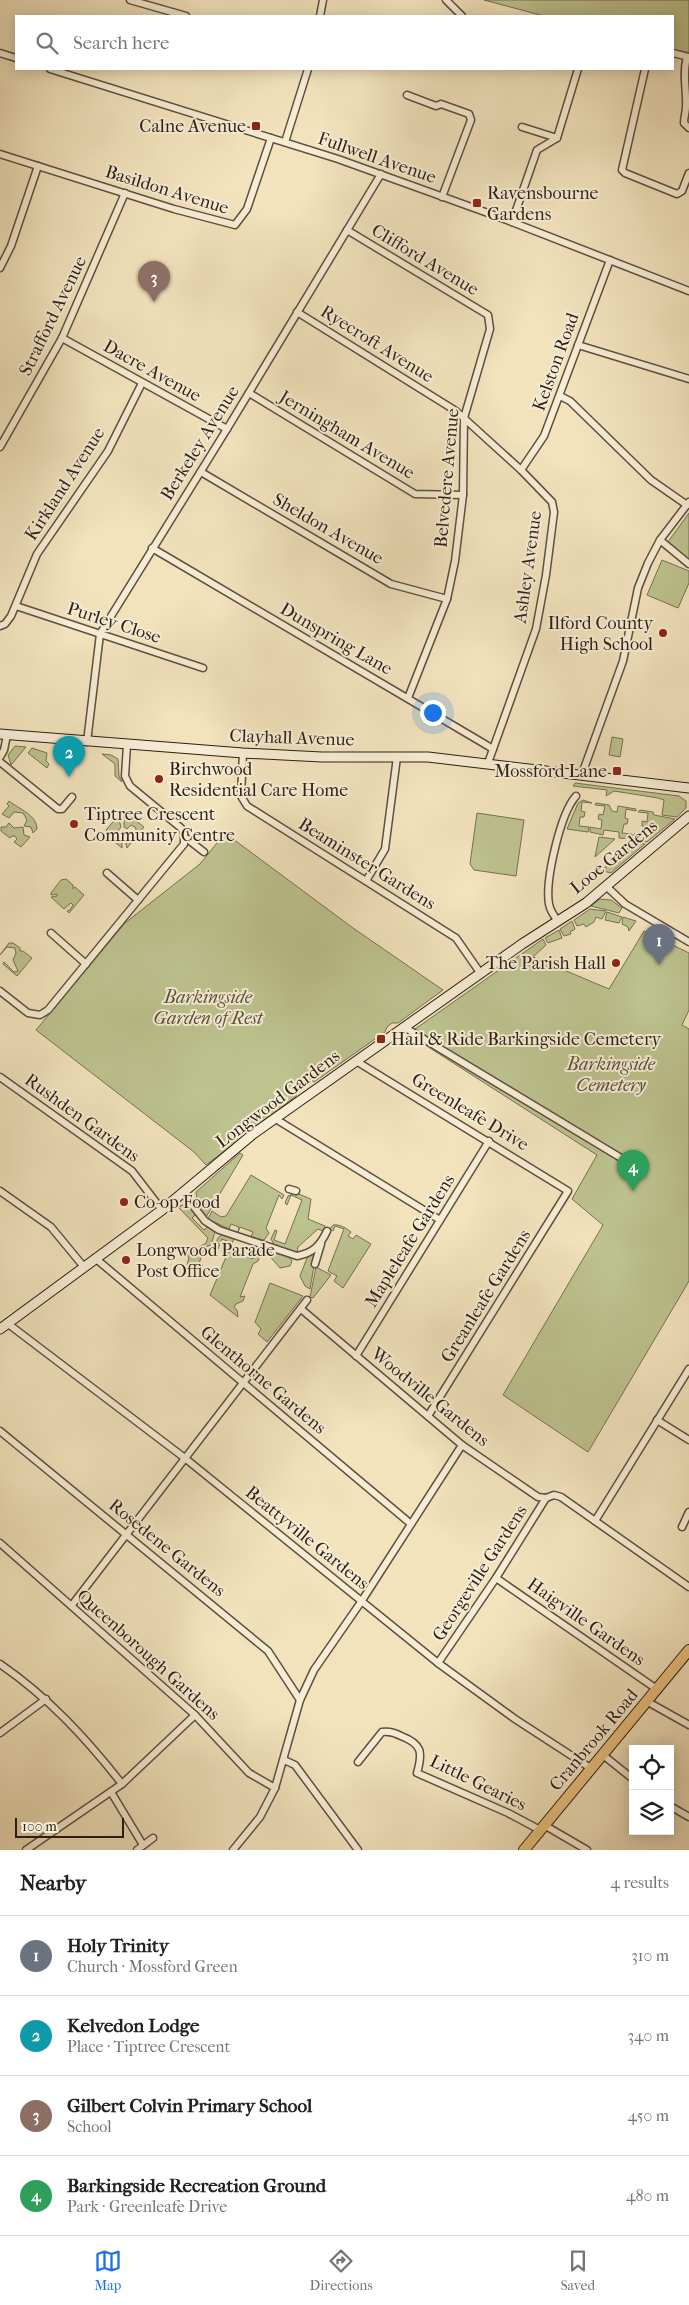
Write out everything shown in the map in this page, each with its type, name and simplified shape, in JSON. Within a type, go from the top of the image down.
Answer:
[{"type":"main road","name":"Cranbrook Road","points":[[524,1850],[658,1690],[689,1650]]},
{"type":"street","points":[[130,0],[182,15]]},
{"type":"street","points":[[320,15],[323,0]]},
{"type":"street","points":[[446,0],[461,15]]},
{"type":"street","points":[[0,53],[15,58]]},
{"type":"street","points":[[674,53],[688,57],[684,69],[686,106],[684,123],[689,128]]},
{"type":"street","name":"Fullwell Avenue","points":[[53,70],[381,174],[512,222],[689,291]]},
{"type":"street","points":[[285,142],[308,70]]},
{"type":"street","points":[[512,222],[537,150],[557,138],[578,70]]},
{"type":"street","points":[[645,70],[622,170],[625,173],[677,194],[682,191],[689,173]]},
{"type":"street","points":[[407,95],[436,106],[441,104],[469,114],[471,120],[442,196]]},
{"type":"street","points":[[522,127],[557,138]]},
{"type":"street","name":"Basildon Avenue","points":[[0,154],[174,209],[235,226],[247,209],[272,138]]},
{"type":"street","points":[[0,268],[11,246],[38,166]]},
{"type":"street","name":"Berkeley Avenue","points":[[87,742],[100,634],[227,430],[381,174]]},
{"type":"street","name":"Strafford Avenue","points":[[0,447],[62,338],[125,193]]},
{"type":"street","name":"Clifford Avenue","points":[[347,230],[488,315]]},
{"type":"street","name":"Kelston Road","points":[[521,470],[544,436],[610,260]]},
{"type":"street","name":"Ryecroft Avenue","points":[[297,312],[456,410],[464,418]]},
{"type":"street","name":"Belvedere Avenue","points":[[408,698],[447,598],[455,561],[463,495],[464,418],[490,329],[488,315]]},
{"type":"street","name":"Dacre Avenue","points":[[62,338],[227,430]]},
{"type":"street","points":[[578,345],[689,379]]},
{"type":"street","name":"Kirkland Avenue","points":[[0,626],[5,624],[16,606],[37,554],[108,451],[142,383]]},
{"type":"street","name":"Jerningham Avenue","points":[[248,393],[414,494],[463,495]]},
{"type":"street","points":[[560,396],[570,401],[652,480],[688,504],[660,540],[638,588],[623,661],[582,774]]},
{"type":"street","name":"Ashley Avenue","points":[[464,418],[521,470],[552,502],[554,512],[546,575],[536,628],[493,749]]},
{"type":"street","name":"Sheldon Avenue","points":[[200,472],[391,584],[447,598]]},
{"type":"street","points":[[660,540],[689,564]]},
{"type":"street","name":"Dunspring Lane","points":[[152,548],[493,749]]},
{"type":"street","name":"Purley Close","points":[[16,606],[203,668]]},
{"type":"street","points":[[0,757],[4,750],[3,735]]},
{"type":"street","name":"Clayhall Avenue","points":[[3,735],[243,753],[322,757],[428,757],[689,788]]},
{"type":"street","points":[[127,745],[125,776],[130,786],[176,824],[186,838],[204,852]]},
{"type":"street","points":[[488,763],[493,749]]},
{"type":"street","name":"Beaminster Gardens","points":[[243,753],[242,802],[456,938],[481,974]]},
{"type":"street","points":[[366,881],[385,849],[397,757]]},
{"type":"street","points":[[0,762],[58,809],[62,809],[72,798]]},
{"type":"street","points":[[558,921],[549,902],[552,872],[560,829],[576,796]]},
{"type":"street","name":"Looe Gardens","points":[[558,921],[606,886],[689,816]]},
{"type":"street","points":[[0,991],[28,1012],[40,1015],[48,1010],[182,848],[186,838]]},
{"type":"street","points":[[107,873],[138,900]]},
{"type":"street","points":[[606,886],[625,904],[689,942]]},
{"type":"street","name":"Longwood Gardens","points":[[4,1326],[162,1210],[274,1118],[558,921]]},
{"type":"street","points":[[50,933],[86,964]]},
{"type":"street","points":[[404,1028],[626,1161]]},
{"type":"street","name":"Greenleafe Drive","points":[[356,1060],[568,1191]]},
{"type":"street","name":"Rushden Gardens","points":[[0,1077],[132,1171],[162,1210]]},
{"type":"street","points":[[274,1118],[440,1220]]},
{"type":"street","name":"Mapleleafe Gardens","points":[[356,1356],[489,1141]]},
{"type":"street","points":[[0,1191],[51,1227],[84,1267]]},
{"type":"street","name":"Greanleafe Gardens","points":[[428,1416],[568,1191]]},
{"type":"street","points":[[183,1193],[205,1221],[219,1230],[267,1247],[297,1256],[308,1254],[323,1241]]},
{"type":"street","points":[[315,1264],[327,1231]]},
{"type":"street","name":"Glenthorne Gardens","points":[[95,1258],[411,1524]]},
{"type":"street","points":[[72,1605],[307,1300]]},
{"type":"street","name":"Woodville Gardens","points":[[301,1309],[462,1445],[538,1497],[546,1498],[554,1495],[561,1497],[689,1587]]},
{"type":"street","name":"Beattyville Gardens","points":[[4,1326],[186,1459],[438,1663],[514,1720],[592,1769]]},
{"type":"street","points":[[595,1521],[689,1369]]},
{"type":"street","points":[[658,1420],[689,1440]]},
{"type":"street","name":"Rosedene Gardens","points":[[0,1431],[268,1651],[300,1700]]},
{"type":"street","points":[[233,1850],[260,1817],[275,1788],[300,1700],[314,1670],[361,1602],[462,1445]]},
{"type":"street","name":"Georgeville Gardens","points":[[438,1663],[496,1578],[546,1498]]},
{"type":"street","points":[[682,1526],[688,1517]]},
{"type":"street","name":"Queenborough Gardens","points":[[0,1543],[195,1715],[249,1773],[275,1788]]},
{"type":"street","name":"Haigville Gardens","points":[[496,1578],[658,1690]]},
{"type":"street","points":[[0,1664],[28,1683],[46,1699],[98,1753],[122,1784]]},
{"type":"street","points":[[0,1733],[46,1699]]},
{"type":"street","points":[[648,1702],[689,1725]]},
{"type":"street","points":[[26,1850],[122,1784],[195,1715]]},
{"type":"street","name":"Little Gearies","points":[[358,1762],[382,1732],[390,1731],[414,1741],[420,1748],[421,1758],[417,1773],[542,1827]]},
{"type":"street","points":[[603,1755],[629,1776]]},
{"type":"street","points":[[284,1760],[295,1764],[358,1850]]},
{"type":"street","points":[[111,1792],[143,1845]]},
{"type":"street","points":[[674,1808],[689,1817]]},
{"type":"street","points":[[542,1827],[587,1850]]},
{"type":"street","points":[[137,1850],[153,1838]]},
{"type":"green space","points":[[484,0],[689,0],[689,55],[674,51],[674,15],[540,15]]},
{"type":"green space","points":[[689,513],[689,559],[668,542]]},
{"type":"green space","points":[[662,560],[689,571],[689,583],[678,608],[647,595]]},
{"type":"green space","points":[[612,737],[623,739],[620,757],[609,755]]},
{"type":"green space","points":[[15,746],[26,747],[11,765],[8,755]]},
{"type":"green space","points":[[32,748],[47,753],[46,761],[49,764],[47,768],[28,753]]},
{"type":"green space","points":[[102,754],[111,755],[118,759],[119,776],[122,782],[115,776],[115,764]]},
{"type":"green space","points":[[575,783],[679,796],[686,801],[686,808],[677,817],[662,815],[664,800],[614,791],[606,796],[607,790],[573,786]]},
{"type":"green space","points":[[583,800],[592,803],[582,802],[581,811],[585,812],[584,817],[580,817],[579,826],[589,827],[588,832],[567,829],[578,803]]},
{"type":"green space","points":[[9,801],[34,820],[37,829],[33,833],[31,827],[24,826],[27,820],[23,813],[14,812],[9,818],[2,814],[9,806],[7,804]]},
{"type":"green space","points":[[596,803],[609,805],[612,811],[617,812],[618,806],[636,809],[636,811],[626,809],[625,818],[628,819],[627,824],[624,824],[622,833],[632,834],[632,839],[619,838],[619,832],[604,830],[603,835],[590,832],[590,827],[601,829],[602,820],[598,819],[599,814],[603,815],[605,806],[595,805]]},
{"type":"green space","points":[[640,810],[675,819],[647,842],[634,840],[634,834],[644,836],[645,827],[642,826],[642,821],[647,822],[648,813],[638,812]]},
{"type":"green space","points":[[477,813],[524,820],[516,876],[474,870],[470,864]]},
{"type":"green space","points":[[124,815],[127,818],[131,817],[144,827],[127,848],[124,836],[127,834],[132,837],[135,836],[136,828],[131,825],[127,829],[124,827]]},
{"type":"green space","points":[[118,816],[121,827],[118,831],[108,832],[106,830]]},
{"type":"green space","points":[[9,823],[14,828],[23,827],[24,835],[30,837],[21,847],[14,842],[17,839],[15,836],[10,838],[1,831],[1,827],[6,827]]},
{"type":"green space","points":[[118,833],[122,836],[122,848],[107,836]]},
{"type":"green space","name":"Barkingside Garden of Rest","points":[[225,833],[353,928],[443,990],[398,1023],[392,1023],[385,1032],[314,1082],[310,1079],[299,1084],[296,1096],[206,1165],[194,1152],[36,1030],[125,923],[200,864]]},
{"type":"green space","points":[[599,837],[615,839],[595,857]]},
{"type":"green space","points":[[633,842],[645,844],[611,873],[595,869],[596,865],[606,868],[606,864],[610,864],[621,852],[628,849],[628,846],[632,846]]},
{"type":"green space","points":[[66,879],[73,885],[73,889],[75,887],[84,895],[69,913],[67,911],[73,905],[71,903],[64,909],[51,897],[57,896],[57,894],[51,895],[51,893],[61,880]]},
{"type":"green space","points":[[600,899],[611,900],[622,908],[619,913],[591,906]]},
{"type":"green space","points":[[590,909],[606,911],[602,919],[596,917],[594,922],[586,927],[584,924],[577,926],[574,920]]},
{"type":"green space","points":[[607,912],[622,917],[619,923],[605,920]]},
{"type":"green space","points":[[623,917],[636,921],[629,931],[628,927],[622,924]]},
{"type":"green space","points":[[572,921],[575,929],[570,932],[571,934],[564,936],[560,929]]},
{"type":"green space","points":[[559,930],[562,938],[548,943],[545,938]]},
{"type":"green space","name":"Barkingside Cemetery","points":[[644,931],[689,953],[689,1010],[682,1025],[689,1029],[689,1281],[588,1452],[503,1395],[603,1225],[572,1199],[597,1155],[408,1034],[543,939],[546,945],[533,957],[609,989]]},
{"type":"green space","points":[[9,943],[13,943],[20,948],[20,951],[23,951],[32,958],[17,976],[3,964],[4,962],[14,972],[18,971],[13,960],[16,953],[15,948],[7,947],[0,955]]},
{"type":"green space","points":[[240,1153],[243,1155],[206,1217],[195,1203],[197,1200],[196,1192]]},
{"type":"green space","points":[[251,1175],[284,1195],[282,1199],[279,1195],[266,1228],[269,1233],[264,1240],[251,1237],[253,1232],[240,1227],[238,1232],[239,1227],[231,1224],[229,1229],[208,1219],[212,1211],[221,1217],[226,1216]]},
{"type":"green space","points":[[296,1193],[311,1199],[308,1219],[325,1226],[323,1231],[318,1229],[298,1247],[297,1253],[275,1246],[271,1239],[275,1230],[277,1231],[274,1240],[285,1244],[302,1200],[291,1195],[287,1205],[285,1203],[288,1196]]},
{"type":"green space","points":[[182,1205],[191,1208],[196,1214],[192,1218],[204,1230],[208,1226],[215,1232],[211,1245],[205,1247],[198,1266],[203,1265],[198,1270],[187,1265],[189,1258],[187,1254],[206,1243],[208,1238],[178,1207]]},
{"type":"green space","points":[[333,1225],[347,1229],[351,1232],[348,1236],[353,1239],[356,1235],[371,1244],[343,1288],[334,1281],[337,1276],[328,1271],[344,1229],[335,1226],[333,1231],[330,1229]]},
{"type":"green space","points":[[223,1234],[235,1237],[232,1243],[222,1239],[218,1249],[214,1248],[218,1238]]},
{"type":"green space","points":[[252,1244],[260,1248],[261,1253],[258,1261],[253,1264],[240,1297],[245,1296],[243,1301],[234,1307],[237,1310],[238,1317],[210,1295],[229,1250],[253,1259],[257,1250],[251,1248]]},
{"type":"green space","points":[[269,1251],[289,1257],[292,1261],[290,1266],[280,1268],[267,1253]]},
{"type":"green space","points":[[314,1253],[316,1254],[310,1289],[305,1286],[300,1276],[307,1258]]},
{"type":"green space","points":[[316,1267],[331,1275],[313,1298],[310,1297]]},
{"type":"green space","points":[[270,1283],[303,1296],[267,1342],[258,1334],[261,1329],[255,1322]]},
{"type":"place","name":"Calne Avenue","points":[[256,126]]},
{"type":"place","name":"Ravensbourne Gardens","points":[[477,203]]},
{"type":"place","name":"Gilbert Colvin Primary School","points":[[154,302]]},
{"type":"place","name":"Ilford County High School","points":[[663,633]]},
{"type":"place","name":"Mossford Lane","points":[[617,771]]},
{"type":"place","name":"Kelvedon Lodge","points":[[69,777]]},
{"type":"place","name":"Birchwood Residential Care Home","points":[[159,779]]},
{"type":"place","name":"Tiptree Crescent Community Centre","points":[[74,824]]},
{"type":"place","name":"The Parish Hall","points":[[616,963]]},
{"type":"place","name":"Holy Trinity","points":[[659,965]]},
{"type":"place","name":"Hail & Ride Barkingside Cemetery","points":[[381,1039]]},
{"type":"place","name":"Barkingside Recreation Ground","points":[[633,1191]]},
{"type":"place","name":"Co-op Food","points":[[124,1202]]},
{"type":"place","name":"Longwood Parade Post Office","points":[[126,1260]]}]
